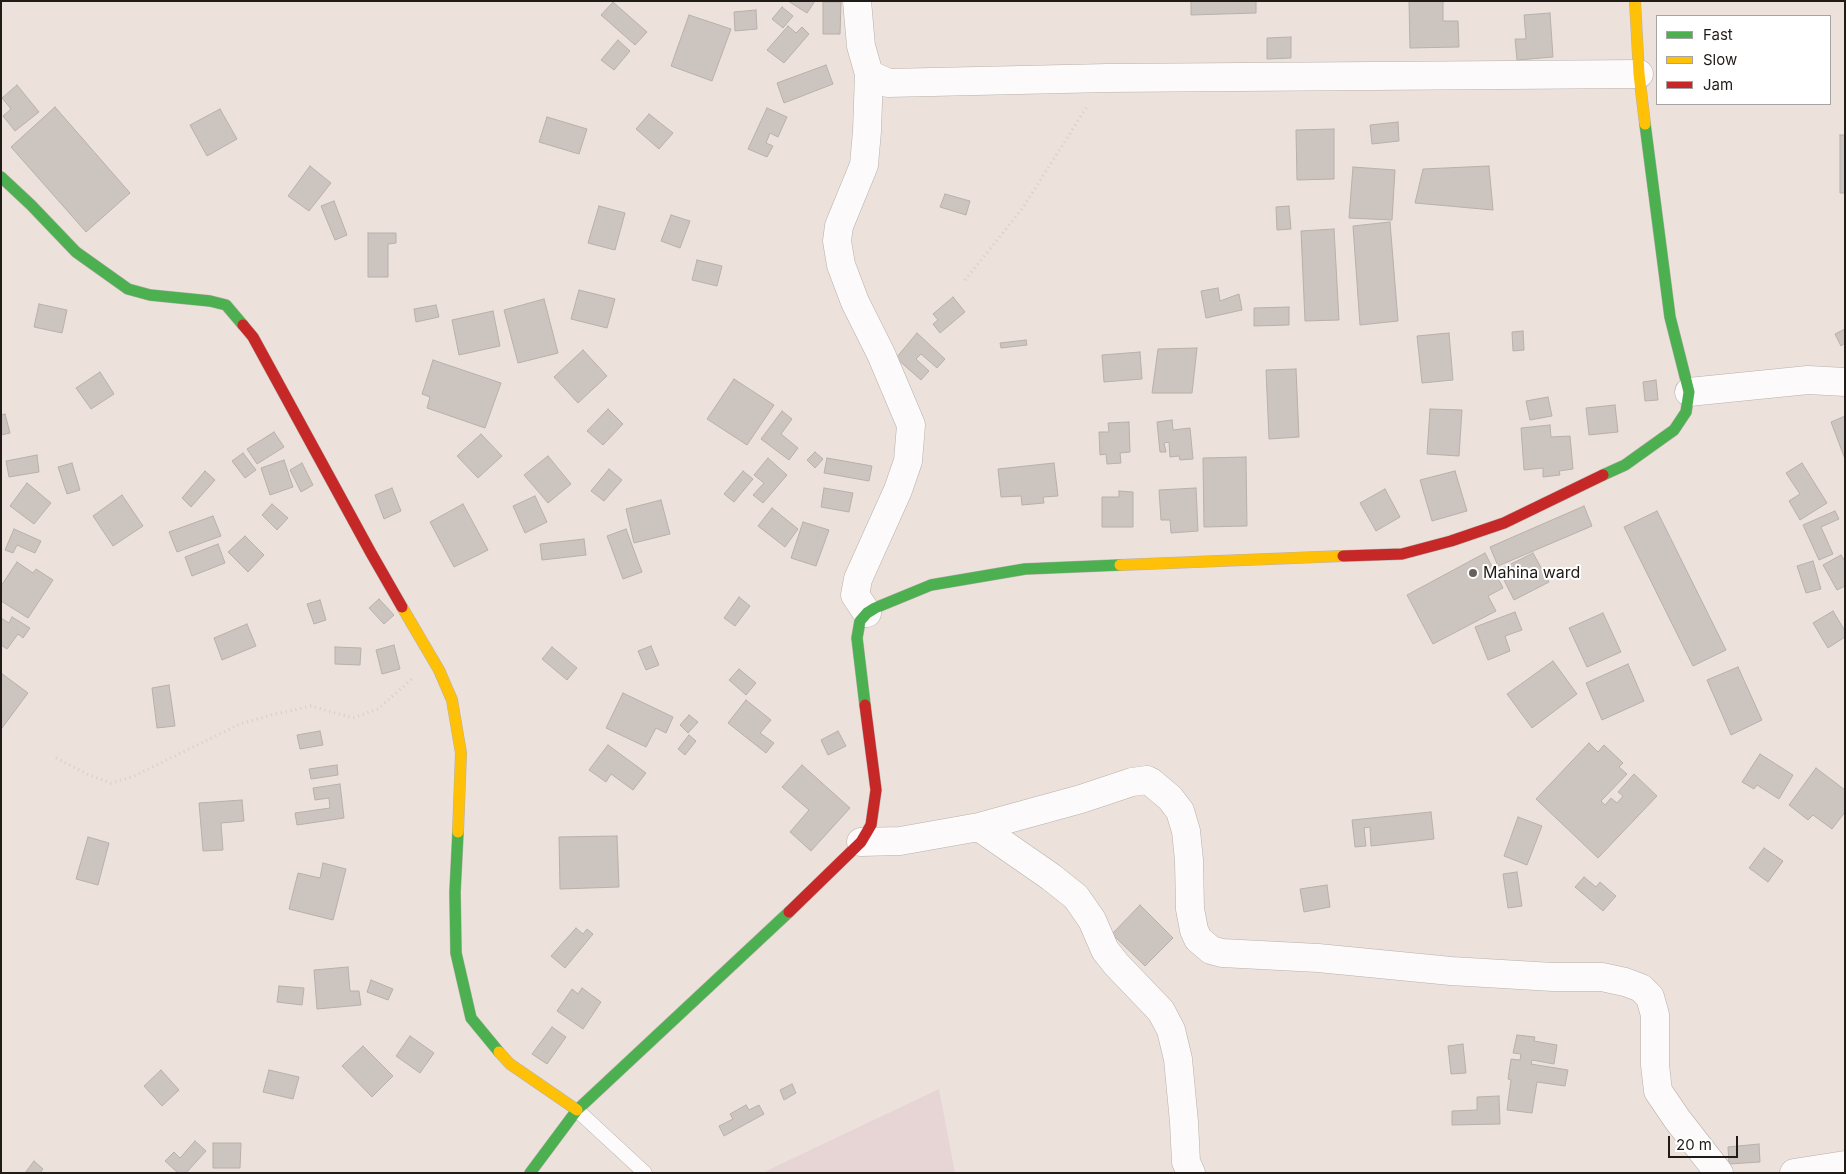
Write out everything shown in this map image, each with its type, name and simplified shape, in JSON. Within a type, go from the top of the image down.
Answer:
[{"type":"street","points":[[857,1],[861,46],[869,74],[867,131],[864,165],[839,226],[837,241],[841,265],[855,302],[881,354],[911,425],[908,461],[898,490],[858,579],[855,595],[867,613]]},
{"type":"street","points":[[530,1173],[577,1110],[766,934],[861,842],[871,825],[876,798],[857,638],[860,621],[867,613],[931,585],[1024,568],[1402,554],[1451,541],[1504,523],[1625,465],[1674,430],[1686,412],[1689,392],[1670,317],[1639,74],[1634,1]]},
{"type":"street","points":[[869,74],[888,82],[1108,78],[1639,74]]},
{"type":"street","points":[[1,177],[76,252],[105,274],[128,288],[150,295],[210,301],[226,305],[253,337],[371,553],[432,659],[452,700],[461,753],[455,892],[456,953],[471,1018],[510,1064],[577,1110]]},
{"type":"street","points":[[1689,392],[1808,380],[1845,382]]},
{"type":"street","points":[[861,842],[900,841],[979,827],[1082,799],[1132,782],[1147,780],[1162,790],[1180,811],[1186,831],[1189,860],[1190,909],[1194,930],[1198,939],[1211,950],[1222,953],[1318,958],[1451,972],[1552,977],[1602,977],[1641,988],[1650,997],[1655,1015],[1655,1065],[1658,1091],[1718,1173]]},
{"type":"street","points":[[979,827],[1051,877],[1076,897],[1089,914],[1105,950],[1161,1011],[1171,1030],[1178,1059],[1186,1162],[1191,1173]]},
{"type":"street","points":[[1794,1173],[1845,1165]]},
{"type":"lane","points":[[577,1110],[645,1173]]},
{"type":"path","points":[[966,280],[1022,209],[1078,119],[1108,78]]},
{"type":"path","points":[[56,758],[88,775],[111,783],[132,777],[240,724],[311,706],[353,718],[378,709],[432,659]]},
{"type":"shaded area","points":[[939,1089],[955,1173],[762,1173]]},
{"type":"building","points":[[788,1],[815,1],[807,13]]},
{"type":"building","points":[[1191,1],[1256,1],[1256,13],[1191,15]]},
{"type":"building","points":[[1409,1],[1443,1],[1443,21],[1458,21],[1459,47],[1410,48]]},
{"type":"building","points":[[613,2],[647,32],[635,45],[601,15]]},
{"type":"building","points":[[823,2],[841,2],[840,34],[823,34]]},
{"type":"building","points":[[782,7],[793,16],[783,28],[772,19]]},
{"type":"building","points":[[756,10],[757,29],[735,31],[734,12]]},
{"type":"building","points":[[1550,13],[1553,57],[1517,60],[1515,39],[1526,39],[1524,15]]},
{"type":"building","points":[[689,15],[731,29],[712,81],[671,66]]},
{"type":"building","points":[[788,26],[796,33],[802,27],[809,34],[784,63],[767,50]]},
{"type":"building","points":[[1291,37],[1291,58],[1267,59],[1267,38]]},
{"type":"building","points":[[618,40],[630,51],[614,70],[601,60]]},
{"type":"building","points":[[826,65],[833,84],[784,103],[777,83]]},
{"type":"building","points":[[17,85],[39,112],[15,131],[3,116],[11,109],[2,98]]},
{"type":"building","points":[[55,107],[130,193],[86,232],[11,147]]},
{"type":"building","points":[[767,108],[787,117],[778,137],[770,133],[766,143],[773,146],[767,157],[748,149]]},
{"type":"building","points":[[220,109],[237,139],[207,156],[190,125]]},
{"type":"building","points":[[649,114],[673,133],[659,149],[636,129]]},
{"type":"building","points":[[547,117],[587,129],[579,154],[539,142]]},
{"type":"building","points":[[1398,122],[1399,141],[1372,144],[1370,125]]},
{"type":"building","points":[[1334,129],[1334,179],[1297,180],[1296,130]]},
{"type":"building","points":[[1840,135],[1845,135],[1845,193],[1840,193]]},
{"type":"building","points":[[310,166],[331,183],[309,211],[288,196]]},
{"type":"building","points":[[1489,166],[1493,210],[1415,203],[1423,169]]},
{"type":"building","points":[[1353,167],[1395,170],[1392,220],[1349,218]]},
{"type":"building","points":[[945,194],[970,201],[966,215],[940,207]]},
{"type":"building","points":[[334,201],[347,235],[335,240],[321,206]]},
{"type":"building","points":[[599,206],[625,213],[615,250],[588,243]]},
{"type":"building","points":[[1289,206],[1291,229],[1277,230],[1276,207]]},
{"type":"building","points":[[671,215],[690,221],[680,248],[661,241]]},
{"type":"building","points":[[1390,222],[1398,321],[1360,325],[1353,226]]},
{"type":"building","points":[[1334,229],[1339,320],[1305,321],[1301,231]]},
{"type":"building","points":[[368,233],[396,233],[396,243],[388,244],[388,277],[368,277]]},
{"type":"building","points":[[697,260],[722,266],[717,286],[692,280]]},
{"type":"building","points":[[1218,288],[1220,301],[1239,294],[1242,310],[1206,318],[1201,291]]},
{"type":"building","points":[[579,290],[615,299],[607,328],[571,319]]},
{"type":"building","points":[[953,297],[965,312],[940,333],[933,324],[938,320],[933,314]]},
{"type":"building","points":[[544,299],[558,353],[518,363],[504,310]]},
{"type":"building","points":[[39,304],[67,310],[62,333],[34,327]]},
{"type":"building","points":[[436,305],[439,317],[416,322],[414,309]]},
{"type":"building","points":[[1289,307],[1289,325],[1254,326],[1254,308]]},
{"type":"building","points":[[493,311],[500,346],[459,355],[452,320]]},
{"type":"building","points":[[1845,329],[1845,343],[1841,346],[1835,334]]},
{"type":"building","points":[[1523,331],[1524,350],[1513,351],[1512,332]]},
{"type":"building","points":[[917,333],[945,359],[937,368],[921,354],[916,359],[929,371],[921,380],[896,358]]},
{"type":"building","points":[[1449,333],[1453,380],[1422,383],[1417,336]]},
{"type":"building","points":[[1026,340],[1027,345],[1001,348],[1000,343]]},
{"type":"building","points":[[1197,348],[1192,393],[1152,393],[1158,349]]},
{"type":"building","points":[[583,350],[607,376],[578,403],[554,377]]},
{"type":"building","points":[[1140,352],[1142,379],[1104,382],[1102,355]]},
{"type":"building","points":[[433,360],[501,383],[485,428],[427,408],[430,397],[422,394]]},
{"type":"building","points":[[1296,369],[1299,437],[1269,439],[1266,370]]},
{"type":"building","points":[[100,372],[114,394],[91,409],[76,388]]},
{"type":"building","points":[[734,379],[774,405],[747,445],[707,419]]},
{"type":"building","points":[[1656,380],[1658,400],[1645,401],[1643,382]]},
{"type":"building","points":[[1548,397],[1552,416],[1530,420],[1526,401]]},
{"type":"building","points":[[1615,405],[1618,432],[1589,435],[1586,408]]},
{"type":"building","points":[[608,409],[623,424],[603,445],[587,431]]},
{"type":"building","points":[[1430,409],[1462,410],[1459,456],[1427,454]]},
{"type":"building","points":[[782,411],[792,419],[781,434],[798,448],[789,460],[761,439]]},
{"type":"building","points":[[5,414],[10,433],[1,435],[1,415]]},
{"type":"building","points":[[1845,416],[1845,459],[1831,422]]},
{"type":"building","points":[[1172,420],[1173,430],[1190,428],[1193,459],[1180,460],[1179,456],[1170,457],[1169,442],[1164,443],[1166,452],[1160,452],[1157,422]]},
{"type":"building","points":[[1129,422],[1130,452],[1120,453],[1121,463],[1107,464],[1106,454],[1100,455],[1099,432],[1109,432],[1108,423]]},
{"type":"building","points":[[1550,425],[1551,437],[1570,436],[1573,469],[1559,471],[1560,475],[1543,477],[1543,468],[1524,470],[1521,428]]},
{"type":"building","points":[[274,432],[284,447],[257,464],[247,449]]},
{"type":"building","points":[[481,434],[502,456],[478,478],[457,456]]},
{"type":"building","points":[[815,452],[823,459],[815,468],[807,460]]},
{"type":"building","points":[[243,453],[256,470],[245,478],[232,461]]},
{"type":"building","points":[[37,455],[39,472],[9,477],[6,461]]},
{"type":"building","points":[[548,456],[571,484],[548,503],[524,475]]},
{"type":"building","points":[[1246,457],[1247,526],[1204,527],[1203,458]]},
{"type":"building","points":[[768,458],[787,475],[763,503],[753,495],[764,483],[754,475]]},
{"type":"building","points":[[827,458],[872,466],[869,481],[824,473]]},
{"type":"building","points":[[284,460],[293,487],[270,495],[261,468]]},
{"type":"building","points":[[72,463],[80,490],[67,494],[58,467]]},
{"type":"building","points":[[302,463],[313,485],[301,492],[290,470]]},
{"type":"building","points":[[1054,463],[1058,496],[1043,497],[1044,503],[1022,505],[1021,496],[1001,497],[998,469]]},
{"type":"building","points":[[1802,463],[1827,503],[1800,520],[1789,501],[1800,494],[1786,473]]},
{"type":"building","points":[[609,469],[622,480],[604,501],[591,491]]},
{"type":"building","points":[[205,471],[215,480],[191,507],[182,498]]},
{"type":"building","points":[[743,471],[753,479],[734,502],[724,494]]},
{"type":"building","points":[[1455,471],[1467,511],[1432,521],[1420,480]]},
{"type":"building","points":[[27,483],[51,503],[34,524],[10,506]]},
{"type":"building","points":[[392,488],[401,511],[384,519],[375,495]]},
{"type":"building","points":[[824,488],[853,493],[849,512],[821,507]]},
{"type":"building","points":[[1196,488],[1198,531],[1171,533],[1170,520],[1161,520],[1159,490]]},
{"type":"building","points":[[1385,489],[1400,517],[1376,531],[1360,503]]},
{"type":"building","points":[[1119,491],[1133,492],[1133,527],[1102,527],[1102,497],[1119,497]]},
{"type":"building","points":[[122,495],[143,526],[113,546],[93,516]]},
{"type":"building","points":[[535,496],[547,522],[525,533],[513,506]]},
{"type":"building","points":[[661,500],[670,534],[634,543],[626,509]]},
{"type":"building","points":[[272,504],[288,518],[277,530],[262,515]]},
{"type":"building","points":[[463,504],[488,550],[454,567],[430,522]]},
{"type":"building","points":[[1584,506],[1592,526],[1498,566],[1490,547]]},
{"type":"building","points":[[772,508],[798,529],[785,547],[758,526]]},
{"type":"building","points":[[1657,511],[1726,650],[1693,666],[1624,527]]},
{"type":"building","points":[[1835,511],[1839,519],[1821,527],[1833,554],[1819,560],[1803,525]]},
{"type":"building","points":[[213,516],[221,536],[177,552],[169,532]]},
{"type":"building","points":[[803,522],[829,530],[816,566],[791,558]]},
{"type":"building","points":[[14,529],[41,541],[35,553],[17,545],[13,553],[5,550]]},
{"type":"building","points":[[626,529],[642,572],[623,579],[607,536]]},
{"type":"building","points":[[245,536],[264,555],[248,572],[228,552]]},
{"type":"building","points":[[584,539],[586,555],[542,560],[540,544]]},
{"type":"building","points":[[218,544],[225,563],[192,576],[185,557]]},
{"type":"building","points":[[1485,553],[1503,588],[1488,596],[1496,611],[1433,644],[1407,595]]},
{"type":"building","points":[[1533,553],[1549,582],[1514,600],[1499,570]]},
{"type":"building","points":[[1841,555],[1845,561],[1845,586],[1837,590],[1823,565]]},
{"type":"building","points":[[1813,561],[1821,589],[1806,593],[1797,566]]},
{"type":"building","points":[[17,562],[33,573],[36,569],[53,580],[28,618],[1,601],[1,586]]},
{"type":"building","points":[[739,597],[750,606],[735,626],[724,618]]},
{"type":"building","points":[[379,599],[394,615],[384,624],[369,608]]},
{"type":"building","points":[[320,600],[326,620],[314,624],[307,604]]},
{"type":"building","points":[[1833,611],[1845,631],[1845,637],[1828,648],[1813,623]]},
{"type":"building","points":[[1515,612],[1522,630],[1505,636],[1510,651],[1488,660],[1475,627]]},
{"type":"building","points":[[1603,613],[1621,652],[1587,667],[1569,628]]},
{"type":"building","points":[[12,617],[30,628],[23,638],[18,634],[7,649],[1,645],[1,618],[9,623]]},
{"type":"building","points":[[247,624],[256,646],[222,660],[214,638]]},
{"type":"building","points":[[394,645],[400,669],[382,674],[376,650]]},
{"type":"building","points":[[651,646],[659,665],[646,670],[638,651]]},
{"type":"building","points":[[335,647],[361,648],[360,665],[335,664]]},
{"type":"building","points":[[552,647],[577,668],[567,680],[542,659]]},
{"type":"building","points":[[1553,661],[1577,694],[1532,728],[1507,694]]},
{"type":"building","points":[[1628,664],[1644,701],[1602,720],[1586,683]]},
{"type":"building","points":[[1738,667],[1762,720],[1731,735],[1707,680]]},
{"type":"building","points":[[739,669],[756,683],[746,695],[729,680]]},
{"type":"building","points":[[1,673],[28,693],[2,728],[1,727]]},
{"type":"building","points":[[169,685],[175,726],[157,728],[152,688]]},
{"type":"building","points":[[623,693],[673,717],[666,733],[656,728],[646,747],[606,728]]},
{"type":"building","points":[[746,700],[771,720],[760,733],[774,743],[766,753],[728,723]]},
{"type":"building","points":[[689,715],[698,722],[688,733],[680,725]]},
{"type":"building","points":[[320,731],[323,745],[300,749],[297,735]]},
{"type":"building","points":[[838,731],[846,746],[828,755],[821,740]]},
{"type":"building","points":[[689,735],[696,741],[685,755],[678,749]]},
{"type":"building","points":[[1589,743],[1598,752],[1604,745],[1623,763],[1619,767],[1627,774],[1601,801],[1605,805],[1611,798],[1617,803],[1623,796],[1618,792],[1634,774],[1657,796],[1598,858],[1536,799]]},
{"type":"building","points":[[608,745],[646,773],[633,790],[611,774],[606,782],[589,770]]},
{"type":"building","points":[[1760,754],[1793,775],[1779,799],[1757,785],[1754,789],[1742,782]]},
{"type":"building","points":[[337,765],[338,775],[311,779],[309,769]]},
{"type":"building","points":[[802,765],[850,808],[811,851],[790,832],[809,810],[782,787]]},
{"type":"building","points":[[1816,768],[1845,790],[1845,812],[1832,829],[1813,815],[1808,820],[1789,805]]},
{"type":"building","points":[[340,784],[344,818],[297,825],[295,813],[330,808],[329,798],[315,800],[313,788]]},
{"type":"building","points":[[242,800],[244,821],[221,823],[223,850],[203,851],[199,803]]},
{"type":"building","points":[[1431,812],[1434,839],[1371,846],[1370,827],[1364,828],[1366,846],[1355,847],[1352,820]]},
{"type":"building","points":[[1518,817],[1542,826],[1527,865],[1504,856]]},
{"type":"building","points":[[617,836],[619,887],[560,889],[559,837]]},
{"type":"building","points":[[88,837],[109,843],[98,885],[76,879]]},
{"type":"building","points":[[1764,848],[1783,861],[1768,882],[1749,868]]},
{"type":"building","points":[[323,863],[346,869],[333,920],[289,909],[298,873],[320,878]]},
{"type":"building","points":[[1517,872],[1522,906],[1508,908],[1503,874]]},
{"type":"building","points":[[1584,877],[1596,887],[1600,882],[1616,896],[1603,911],[1575,887]]},
{"type":"building","points":[[1327,885],[1330,907],[1304,912],[1300,889]]},
{"type":"building","points":[[1140,905],[1173,938],[1145,966],[1112,934]]},
{"type":"building","points":[[576,928],[583,934],[587,929],[593,934],[565,968],[551,956]]},
{"type":"building","points":[[348,967],[350,991],[359,991],[361,1005],[317,1009],[314,970]]},
{"type":"building","points":[[371,980],[393,989],[388,1000],[367,992]]},
{"type":"building","points":[[279,986],[304,988],[302,1005],[277,1002]]},
{"type":"building","points":[[582,988],[601,1002],[583,1029],[557,1011],[572,989],[578,994]]},
{"type":"building","points":[[552,1027],[566,1037],[547,1064],[532,1054]]},
{"type":"building","points":[[1517,1035],[1535,1037],[1534,1041],[1557,1045],[1554,1064],[1532,1060],[1531,1064],[1568,1070],[1565,1086],[1537,1082],[1532,1113],[1507,1110],[1511,1080],[1508,1079],[1511,1059],[1520,1060],[1521,1054],[1513,1053]]},
{"type":"building","points":[[410,1036],[434,1053],[420,1073],[396,1056]]},
{"type":"building","points":[[1463,1044],[1466,1073],[1451,1074],[1448,1046]]},
{"type":"building","points":[[363,1046],[393,1076],[372,1097],[342,1066]]},
{"type":"building","points":[[161,1070],[179,1090],[162,1106],[144,1086]]},
{"type":"building","points":[[269,1070],[299,1077],[293,1099],[263,1092]]},
{"type":"building","points":[[792,1084],[796,1093],[784,1100],[780,1090]]},
{"type":"building","points":[[1499,1096],[1500,1124],[1452,1125],[1452,1111],[1477,1110],[1477,1097]]},
{"type":"building","points":[[746,1105],[749,1110],[759,1105],[764,1114],[724,1136],[719,1126],[733,1119],[730,1114]]},
{"type":"building","points":[[195,1141],[206,1151],[186,1173],[178,1173],[165,1161],[174,1152],[180,1158]]},
{"type":"building","points":[[213,1143],[241,1143],[240,1168],[213,1168]]},
{"type":"building","points":[[1759,1144],[1760,1162],[1729,1164],[1728,1147]]},
{"type":"building","points":[[34,1161],[43,1169],[40,1173],[25,1173]]},
{"type":"traffic: fast","points":[[1603,475],[1625,465],[1674,430],[1686,412],[1689,392],[1670,317],[1645,124]]},
{"type":"traffic: fast","points":[[1,177],[76,252],[128,289],[150,295],[210,301],[226,305],[243,325]]},
{"type":"traffic: fast","points":[[865,705],[857,638],[860,621],[875,608],[931,585],[1025,569],[1120,565]]},
{"type":"traffic: fast","points":[[458,832],[455,892],[456,953],[471,1018],[499,1052]]},
{"type":"traffic: fast","points":[[530,1173],[577,1110],[789,912]]},
{"type":"traffic: slow","points":[[1635,1],[1639,74],[1645,124]]},
{"type":"traffic: slow","points":[[1120,565],[1343,556]]},
{"type":"traffic: slow","points":[[402,607],[439,670],[452,700],[461,753],[458,832]]},
{"type":"traffic: slow","points":[[499,1052],[510,1064],[577,1110]]},
{"type":"traffic: jam","points":[[243,325],[253,337],[402,607]]},
{"type":"traffic: jam","points":[[1343,556],[1402,554],[1451,541],[1504,523],[1603,475]]},
{"type":"traffic: jam","points":[[789,912],[861,842],[871,825],[876,790],[865,705]]},
{"type":"place","name":"Mahina ward","points":[[1473,573]]}]
